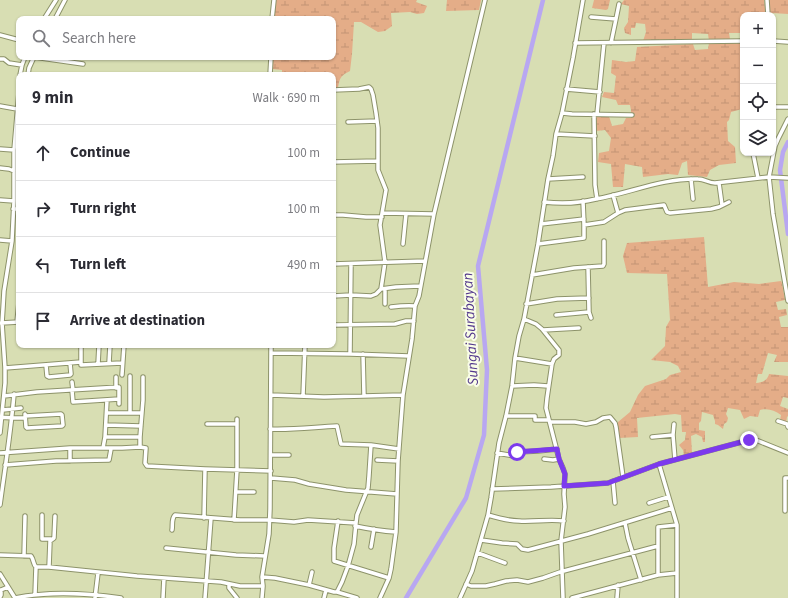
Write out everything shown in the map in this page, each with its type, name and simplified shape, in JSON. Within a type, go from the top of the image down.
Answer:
[{"type":"street","points":[[46,16],[56,0]]},
{"type":"street","points":[[57,16],[65,0]]},
{"type":"street","points":[[272,16],[274,0]]},
{"type":"street","points":[[380,598],[389,578],[396,532],[398,461],[403,395],[412,339],[415,306],[419,296],[434,214],[485,0]]},
{"type":"street","points":[[460,598],[472,571],[488,515],[497,453],[506,416],[519,336],[539,244],[553,156],[576,43],[583,0]]},
{"type":"street","points":[[767,0],[768,12]]},
{"type":"street","points":[[611,43],[619,4]]},
{"type":"street","points":[[591,17],[616,19]]},
{"type":"street","points":[[0,35],[16,39]]},
{"type":"street","points":[[576,43],[740,41]]},
{"type":"street","points":[[776,41],[788,42]]},
{"type":"street","points":[[597,199],[595,185],[595,136],[604,43]]},
{"type":"street","points":[[0,59],[4,59],[9,63],[22,65]]},
{"type":"street","points":[[21,72],[24,60]]},
{"type":"street","points":[[28,72],[33,60]]},
{"type":"street","points":[[55,60],[83,64]]},
{"type":"street","points":[[270,72],[271,60]]},
{"type":"street","points":[[336,90],[370,88],[375,103],[378,128],[378,170],[386,190],[380,225],[385,262],[383,289],[385,304]]},
{"type":"street","points":[[566,89],[600,92]]},
{"type":"street","points":[[0,106],[16,109]]},
{"type":"street","points":[[776,107],[788,107]]},
{"type":"street","points":[[562,113],[632,115]]},
{"type":"street","points":[[788,119],[775,146],[770,177],[775,228],[788,301]]},
{"type":"street","points":[[348,122],[377,121]]},
{"type":"street","points":[[557,134],[595,136]]},
{"type":"street","points":[[0,433],[3,410],[5,368],[1,322],[12,241],[14,150],[16,137]]},
{"type":"street","points":[[0,149],[14,150]]},
{"type":"street","points":[[754,156],[758,178]]},
{"type":"street","points":[[336,162],[378,161]]},
{"type":"street","points":[[0,168],[14,171]]},
{"type":"street","points":[[549,179],[582,177]]},
{"type":"street","points":[[545,203],[597,199],[658,184],[690,179],[701,179],[710,183],[720,183],[770,177],[787,178]]},
{"type":"street","points":[[690,179],[693,199]]},
{"type":"street","points":[[720,183],[722,205]]},
{"type":"street","points":[[613,195],[618,213]]},
{"type":"street","points":[[0,200],[14,201]]},
{"type":"street","points":[[539,244],[584,238],[583,201]]},
{"type":"street","points":[[584,225],[604,222],[625,210],[664,205],[667,212],[670,213],[711,209],[729,202]]},
{"type":"street","points":[[336,215],[343,214],[366,218],[382,215],[434,214]]},
{"type":"street","points":[[403,244],[406,214]]},
{"type":"street","points":[[542,224],[584,219]]},
{"type":"street","points":[[0,240],[12,241]]},
{"type":"street","points":[[532,275],[574,268],[602,266],[604,265],[604,241]]},
{"type":"street","points":[[336,264],[425,261]]},
{"type":"street","points":[[350,354],[349,324],[351,264]]},
{"type":"street","points":[[588,267],[589,312],[591,318]]},
{"type":"street","points":[[336,296],[371,296],[383,289],[420,286]]},
{"type":"street","points":[[526,304],[557,299],[589,298]]},
{"type":"street","points":[[390,307],[407,305],[415,306]]},
{"type":"street","points":[[556,315],[589,312]]},
{"type":"street","points":[[524,318],[536,324],[543,330],[559,350],[559,355],[554,359],[552,364],[546,408],[559,459],[565,474],[565,506],[560,542],[562,555],[560,572],[563,598]]},
{"type":"street","points":[[336,325],[395,324],[414,320]]},
{"type":"street","points":[[1,322],[16,322]]},
{"type":"street","points":[[543,330],[579,328]]},
{"type":"street","points":[[80,362],[82,348]]},
{"type":"street","points":[[98,364],[99,348]]},
{"type":"street","points":[[109,364],[110,348]]},
{"type":"street","points":[[122,375],[124,348]]},
{"type":"street","points":[[262,598],[263,556],[269,534],[271,478],[269,471],[271,455],[271,348]]},
{"type":"street","points":[[304,396],[305,348]]},
{"type":"street","points":[[271,353],[409,356]]},
{"type":"street","points":[[363,354],[364,396]]},
{"type":"street","points":[[515,358],[552,364]]},
{"type":"street","points":[[5,368],[70,362],[80,362],[82,365],[122,363]]},
{"type":"street","points":[[46,364],[47,376],[49,377],[70,375],[70,362]]},
{"type":"street","points":[[130,376],[130,413]]},
{"type":"street","points":[[116,377],[116,388]]},
{"type":"street","points":[[140,447],[143,377]]},
{"type":"street","points":[[72,382],[73,402],[119,399]]},
{"type":"street","points":[[512,386],[548,386]]},
{"type":"street","points":[[4,396],[14,394],[120,388],[118,404]]},
{"type":"street","points":[[0,505],[14,394]]},
{"type":"street","points":[[271,395],[324,397],[403,395]]},
{"type":"street","points":[[103,448],[108,400]]},
{"type":"street","points":[[3,410],[21,408]]},
{"type":"street","points":[[107,413],[142,413]]},
{"type":"street","points":[[1,417],[12,419],[25,416],[61,414],[63,425],[27,428],[25,416]]},
{"type":"street","points":[[506,416],[535,416],[535,420],[586,424],[610,417],[615,423],[616,427],[623,477]]},
{"type":"street","points":[[234,520],[238,470],[237,419]]},
{"type":"street","points":[[778,421],[787,424],[788,427]]},
{"type":"street","points":[[208,424],[236,424]]},
{"type":"street","points":[[674,424],[675,460]]},
{"type":"street","points":[[106,425],[141,426]]},
{"type":"street","points":[[270,429],[337,426],[341,444],[371,445],[399,449]]},
{"type":"street","points":[[652,437],[674,434]]},
{"type":"street","points":[[105,437],[140,437]]},
{"type":"street","points":[[492,489],[543,488],[608,483],[659,464],[752,440],[766,443],[788,453]]},
{"type":"street","points":[[337,592],[348,566],[354,544],[357,515],[365,492],[368,488],[371,445]]},
{"type":"street","points":[[0,453],[70,448],[140,447],[146,448],[145,464],[147,466],[269,471]]},
{"type":"street","points":[[70,448],[70,461]]},
{"type":"street","points":[[5,465],[109,460],[111,448]]},
{"type":"street","points":[[497,453],[514,456],[518,452],[538,452],[557,449]]},
{"type":"street","points":[[271,455],[289,455]]},
{"type":"street","points":[[544,459],[559,459]]},
{"type":"street","points":[[377,460],[398,461]]},
{"type":"street","points":[[659,464],[677,525],[677,598]]},
{"type":"street","points":[[204,518],[205,469]]},
{"type":"street","points":[[271,478],[295,480],[321,486],[365,492],[397,494]]},
{"type":"street","points":[[785,511],[785,478],[788,478]]},
{"type":"street","points":[[613,481],[615,503]]},
{"type":"street","points":[[236,492],[254,492]]},
{"type":"street","points":[[648,503],[668,497]]},
{"type":"street","points":[[481,540],[517,544],[522,549],[528,550],[560,542],[672,508]]},
{"type":"street","points":[[42,515],[42,539],[51,540]]},
{"type":"street","points":[[488,515],[518,521],[563,521]]},
{"type":"street","points":[[24,556],[25,516]]},
{"type":"street","points":[[49,566],[50,541],[54,538],[55,516]]},
{"type":"street","points":[[172,530],[173,517],[175,516],[294,522],[308,520],[338,521],[379,530],[396,532]]},
{"type":"street","points":[[204,598],[211,518]]},
{"type":"street","points":[[338,521],[333,560],[389,578]]},
{"type":"street","points":[[625,523],[641,580]]},
{"type":"street","points":[[658,575],[658,527],[677,525]]},
{"type":"street","points":[[371,547],[374,529]]},
{"type":"street","points":[[466,584],[471,586],[486,586],[508,580],[528,582],[658,546]]},
{"type":"street","points":[[166,548],[236,555],[263,556]]},
{"type":"street","points":[[478,553],[505,563]]},
{"type":"street","points":[[0,556],[31,556],[33,558],[34,565],[36,567],[36,595]]},
{"type":"street","points":[[36,567],[49,566],[98,573],[221,582],[240,586],[263,586]]},
{"type":"street","points":[[309,585],[312,572]]},
{"type":"street","points":[[95,597],[98,573]]},
{"type":"street","points":[[572,598],[658,575],[677,573]]},
{"type":"street","points":[[0,574],[15,598],[36,595],[78,594],[95,597],[121,598]]},
{"type":"street","points":[[262,577],[309,585],[357,598]]},
{"type":"street","points":[[163,598],[164,578]]},
{"type":"street","points":[[229,584],[229,588],[237,598]]},
{"type":"street","points":[[617,598],[618,585]]},
{"type":"street","points":[[0,597],[0,590],[8,587]]},
{"type":"street","points":[[324,598],[326,590]]},
{"type":"green space","points":[[276,0],[417,0],[416,2],[427,6],[424,13],[391,13],[392,26],[385,31],[378,32],[361,22],[354,22],[350,71],[344,74],[341,78],[338,88],[336,88],[336,72],[282,72],[282,70],[272,69],[272,60],[336,60],[336,16],[274,16]]},
{"type":"green space","points":[[447,0],[481,0],[479,10],[446,11]]},
{"type":"green space","points":[[594,0],[610,0],[608,9],[592,8]]},
{"type":"green space","points":[[624,0],[764,0],[766,12],[740,12],[740,33],[729,33],[730,39],[709,41],[708,34],[692,33],[692,40],[643,41],[646,32],[645,24],[636,23],[635,28],[631,28],[631,35],[625,33],[624,28],[628,22],[629,6],[621,4]]},
{"type":"green space","points":[[768,0],[788,0],[788,14],[769,12]]},
{"type":"green space","points":[[709,43],[740,43],[740,110],[731,112],[727,122],[728,141],[735,147],[736,163],[719,165],[710,170],[707,177],[688,175],[687,161],[682,163],[678,175],[668,174],[643,177],[642,167],[625,164],[623,187],[613,187],[611,164],[598,162],[599,153],[609,151],[611,138],[605,130],[596,131],[596,116],[609,116],[612,126],[623,124],[626,118],[631,118],[631,110],[630,105],[618,105],[616,100],[602,97],[604,92],[614,93],[616,76],[611,73],[612,60],[626,62],[635,61],[637,47],[693,44],[695,50],[708,49]]},
{"type":"green space","points":[[704,237],[708,287],[734,282],[759,284],[781,281],[782,283],[785,300],[776,302],[778,310],[786,309],[787,315],[779,317],[781,327],[788,327],[788,362],[774,362],[777,355],[768,353],[762,374],[758,374],[756,383],[764,381],[769,374],[788,376],[788,398],[783,397],[780,406],[788,409],[788,416],[786,423],[780,420],[781,415],[766,409],[760,410],[758,417],[750,416],[744,419],[740,410],[728,408],[726,414],[728,418],[723,429],[715,424],[713,415],[702,412],[699,430],[705,431],[705,442],[703,442],[702,437],[696,434],[691,436],[692,453],[684,455],[683,450],[679,445],[685,440],[686,432],[682,432],[681,415],[675,414],[637,418],[638,437],[619,438],[617,426],[618,422],[630,412],[638,395],[645,386],[681,372],[678,366],[670,362],[651,360],[665,346],[666,327],[670,320],[667,274],[627,273],[623,256],[627,243]]},
{"type":"waterway","name":"Sungai Surabayan","points":[[406,598],[466,498],[484,435],[487,370],[478,266],[543,0]]},
{"type":"waterway","points":[[788,142],[783,152],[780,170],[788,234]]},
{"type":"route","points":[[517,452],[538,452],[557,449],[565,474],[564,486],[587,485],[608,483],[659,464],[749,440]]}]
